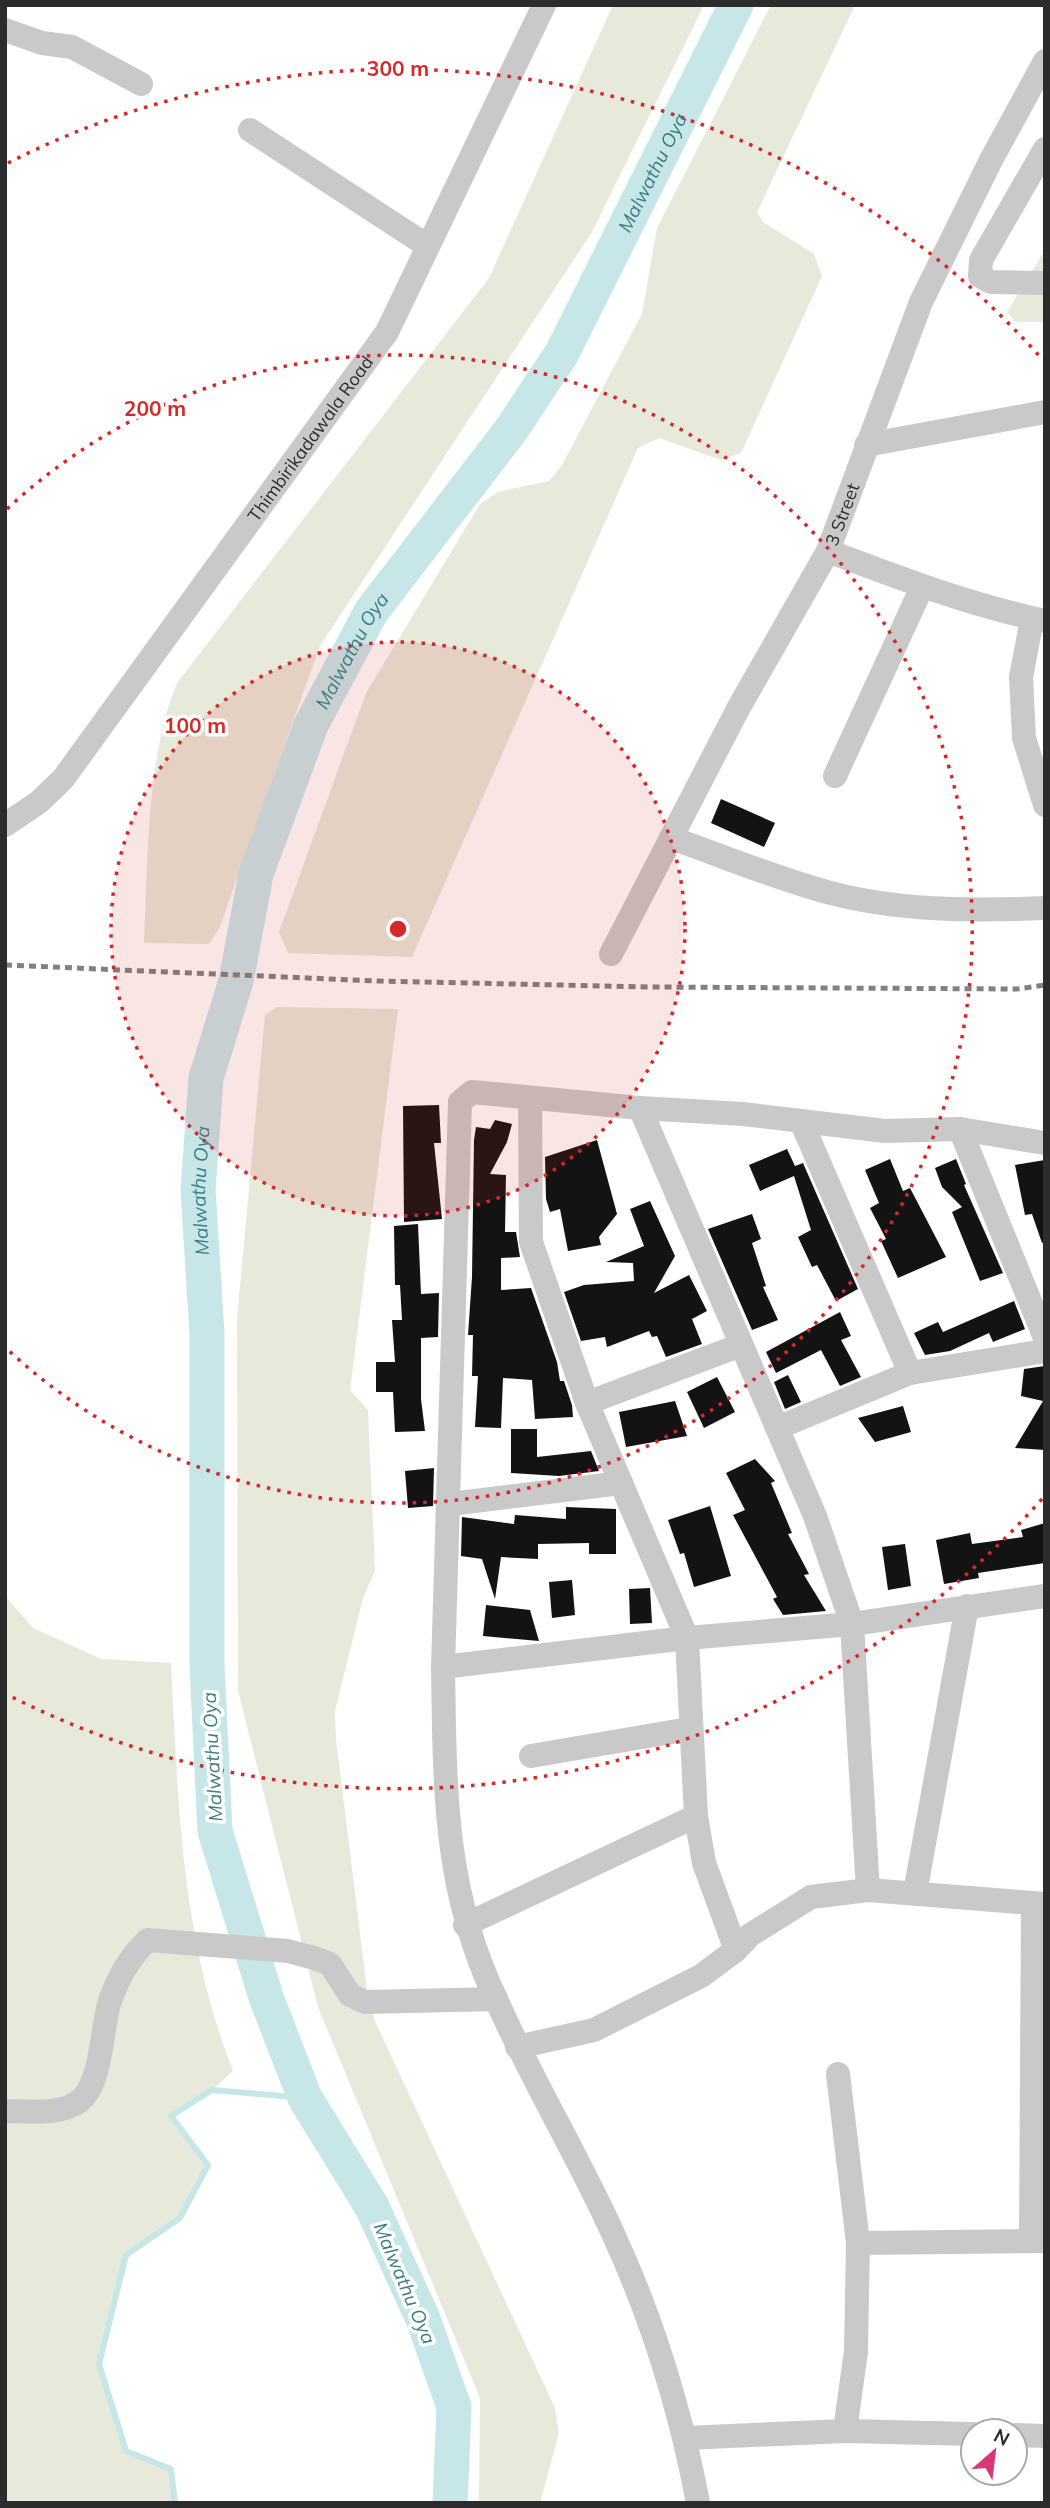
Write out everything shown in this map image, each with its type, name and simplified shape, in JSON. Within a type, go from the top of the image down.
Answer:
[{"type":"street","name":"Thimbirikadawala Road","points":[[5,825],[39,803],[63,779],[387,332],[426,245],[544,5]]},
{"type":"street","points":[[5,30],[43,43],[72,47],[141,84]]},
{"type":"street","name":"3 Street","points":[[611,954],[739,707],[828,551],[922,302],[991,160],[1045,61]]},
{"type":"street","points":[[250,130],[426,245]]},
{"type":"street","points":[[1045,149],[981,260],[981,275],[991,282],[1045,283]]},
{"type":"street","points":[[866,445],[1045,412]]},
{"type":"street","points":[[828,551],[922,587],[1038,620],[1021,677],[1024,738],[1045,805]]},
{"type":"street","points":[[835,776],[922,587]]},
{"type":"street","points":[[671,838],[827,892],[855,898],[961,909],[1045,908]]},
{"type":"street","points":[[698,2503],[685,2438],[616,2239],[517,2047],[465,1925],[446,1816],[443,1667],[460,1102],[472,1092],[640,1108],[743,1114],[885,1131],[960,1129],[1045,1143]]},
{"type":"street","points":[[530,1099],[531,1242],[587,1403],[687,1638],[689,1729],[696,1816],[704,1863],[736,1950]]},
{"type":"street","points":[[640,1108],[815,1516],[852,1624],[869,1890]]},
{"type":"street","points":[[800,1121],[910,1373]]},
{"type":"street","points":[[960,1129],[1045,1338]]},
{"type":"street","points":[[587,1403],[741,1345]]},
{"type":"street","points":[[777,1427],[910,1373],[1045,1351]]},
{"type":"street","points":[[450,1504],[621,1483]]},
{"type":"street","points":[[443,1667],[687,1638],[852,1624],[1045,1596]]},
{"type":"street","points":[[915,1892],[967,1606]]},
{"type":"street","points":[[531,1756],[689,1729]]},
{"type":"street","points":[[465,1925],[696,1816]]},
{"type":"street","points":[[517,2047],[594,2030],[701,1976],[736,1950],[750,1935],[811,1897],[869,1890],[1039,1903],[1038,2241],[858,2243]]},
{"type":"street","points":[[5,2111],[49,2111],[75,2105],[89,2094],[96,2077],[109,2004],[134,1953],[148,1940],[288,1951],[330,1964],[350,1995],[365,2002],[496,2000]]},
{"type":"street","points":[[838,2074],[858,2243],[856,2351],[845,2431]]},
{"type":"street","points":[[685,2438],[845,2431],[959,2434]]},
{"type":"shaded area","points":[[613,5],[704,5],[592,232],[320,646],[219,929],[209,944],[144,943],[154,777],[159,744],[177,683],[489,278]]},
{"type":"shaded area","points":[[771,5],[855,5],[757,212],[763,222],[814,254],[822,276],[741,453],[721,460],[659,438],[638,448],[412,957],[288,953],[279,932],[366,693],[480,504],[498,492],[549,481],[562,465],[642,314],[657,228]]},
{"type":"shaded area","points":[[1045,250],[1045,322],[1015,322],[1007,312]]},
{"type":"shaded area","points":[[277,1007],[398,1009],[350,1390],[368,1410],[375,1571],[363,1598],[335,1711],[336,1739],[367,1990],[374,2019],[555,2408],[559,2433],[540,2503],[479,2503],[480,2398],[318,2007],[238,1691],[237,1319],[265,1015]]},
{"type":"shaded area","points":[[5,1596],[33,1628],[101,1659],[171,1663],[180,1819],[192,1920],[202,1971],[233,2071],[212,2090],[172,2116],[208,2165],[180,2218],[126,2255],[99,2364],[126,2451],[171,2469],[175,2503],[5,2503]]},
{"type":"building","points":[[721,799],[775,823],[764,847],[711,823]]},
{"type":"building","points":[[439,1105],[441,1143],[434,1143],[442,1219],[404,1222],[403,1106]]},
{"type":"building","points":[[495,1120],[512,1124],[507,1142],[490,1174],[506,1175],[505,1232],[516,1232],[520,1257],[501,1258],[501,1290],[531,1288],[557,1362],[560,1381],[564,1381],[572,1405],[573,1417],[535,1419],[532,1380],[503,1378],[501,1428],[475,1427],[478,1376],[472,1376],[473,1335],[468,1335],[472,1277],[474,1140],[476,1127],[490,1129]]},
{"type":"building","points":[[597,1140],[617,1214],[599,1237],[601,1245],[568,1251],[560,1209],[550,1212],[546,1199],[545,1157]]},
{"type":"building","points":[[787,1149],[795,1166],[803,1163],[858,1289],[836,1301],[817,1265],[812,1267],[798,1237],[811,1230],[794,1176],[760,1191],[749,1165]]},
{"type":"building","points":[[890,1159],[903,1191],[910,1188],[946,1257],[898,1278],[881,1241],[886,1239],[870,1208],[879,1203],[865,1170]]},
{"type":"building","points":[[956,1159],[966,1184],[964,1185],[1003,1273],[980,1281],[952,1212],[962,1207],[942,1187],[935,1168]]},
{"type":"building","points":[[1045,1160],[1045,1242],[1042,1243],[1032,1214],[1025,1215],[1015,1165]]},
{"type":"building","points":[[650,1201],[675,1256],[654,1293],[689,1275],[707,1311],[692,1319],[702,1344],[666,1357],[657,1336],[652,1337],[649,1331],[607,1347],[605,1337],[581,1341],[564,1292],[584,1285],[634,1281],[633,1263],[606,1262],[644,1246],[630,1209]]},
{"type":"building","points":[[752,1214],[761,1239],[752,1243],[766,1286],[763,1287],[778,1320],[752,1330],[708,1229]]},
{"type":"building","points":[[418,1224],[421,1294],[439,1293],[438,1337],[421,1338],[421,1399],[425,1431],[395,1432],[393,1392],[376,1392],[376,1362],[395,1362],[392,1320],[402,1320],[400,1285],[395,1285],[394,1226]]},
{"type":"building","points":[[1014,1301],[1025,1329],[993,1342],[989,1333],[950,1351],[925,1355],[914,1333],[938,1322],[943,1332]]},
{"type":"building","points":[[840,1312],[851,1336],[841,1340],[861,1377],[840,1386],[821,1350],[776,1373],[766,1352]]},
{"type":"building","points":[[1045,1366],[1045,1450],[1015,1448],[1043,1401],[1021,1396],[1024,1369]]},
{"type":"building","points":[[788,1375],[801,1402],[785,1409],[774,1382]]},
{"type":"building","points":[[717,1377],[735,1412],[704,1428],[687,1392]]},
{"type":"building","points":[[675,1401],[687,1436],[626,1447],[619,1412]]},
{"type":"building","points":[[903,1406],[911,1432],[875,1442],[858,1418]]},
{"type":"building","points":[[511,1429],[537,1429],[537,1457],[591,1451],[599,1471],[559,1476],[511,1473]]},
{"type":"building","points":[[755,1459],[775,1481],[771,1483],[792,1533],[788,1534],[809,1574],[804,1575],[826,1611],[783,1615],[773,1599],[777,1597],[733,1515],[745,1510],[726,1473]]},
{"type":"building","points":[[434,1468],[433,1506],[408,1508],[405,1471]]},
{"type":"building","points":[[710,1506],[731,1576],[694,1587],[684,1553],[680,1554],[668,1520]]},
{"type":"building","points":[[566,1507],[616,1509],[616,1554],[589,1554],[589,1543],[538,1544],[538,1559],[501,1557],[495,1599],[482,1559],[461,1556],[462,1517],[514,1524],[515,1515],[566,1519]]},
{"type":"building","points":[[1045,1523],[1045,1563],[978,1573],[979,1578],[944,1584],[936,1540],[970,1533],[972,1544],[1023,1537],[1021,1530]]},
{"type":"building","points":[[905,1544],[911,1586],[888,1590],[882,1547]]},
{"type":"building","points":[[572,1580],[575,1615],[552,1618],[549,1582]]},
{"type":"building","points":[[650,1588],[652,1623],[630,1624],[629,1589]]},
{"type":"building","points":[[486,1605],[530,1610],[539,1641],[483,1636]]},
{"type":"waterway","name":"Malwathu Oya","points":[[450,2503],[454,2407],[423,2319],[372,2207],[305,2098],[266,1997],[215,1831],[207,1665],[207,1333],[198,1190],[206,1078],[236,981],[256,874],[311,725],[371,612],[511,430],[562,353],[736,5]]},
{"type":"waterway","points":[[175,2503],[171,2469],[126,2451],[99,2364],[126,2255],[180,2218],[208,2165],[171,2116],[212,2090],[305,2098]]},
{"type":"railway","points":[[5,965],[378,981],[649,987],[1017,989],[1045,985]]}]
